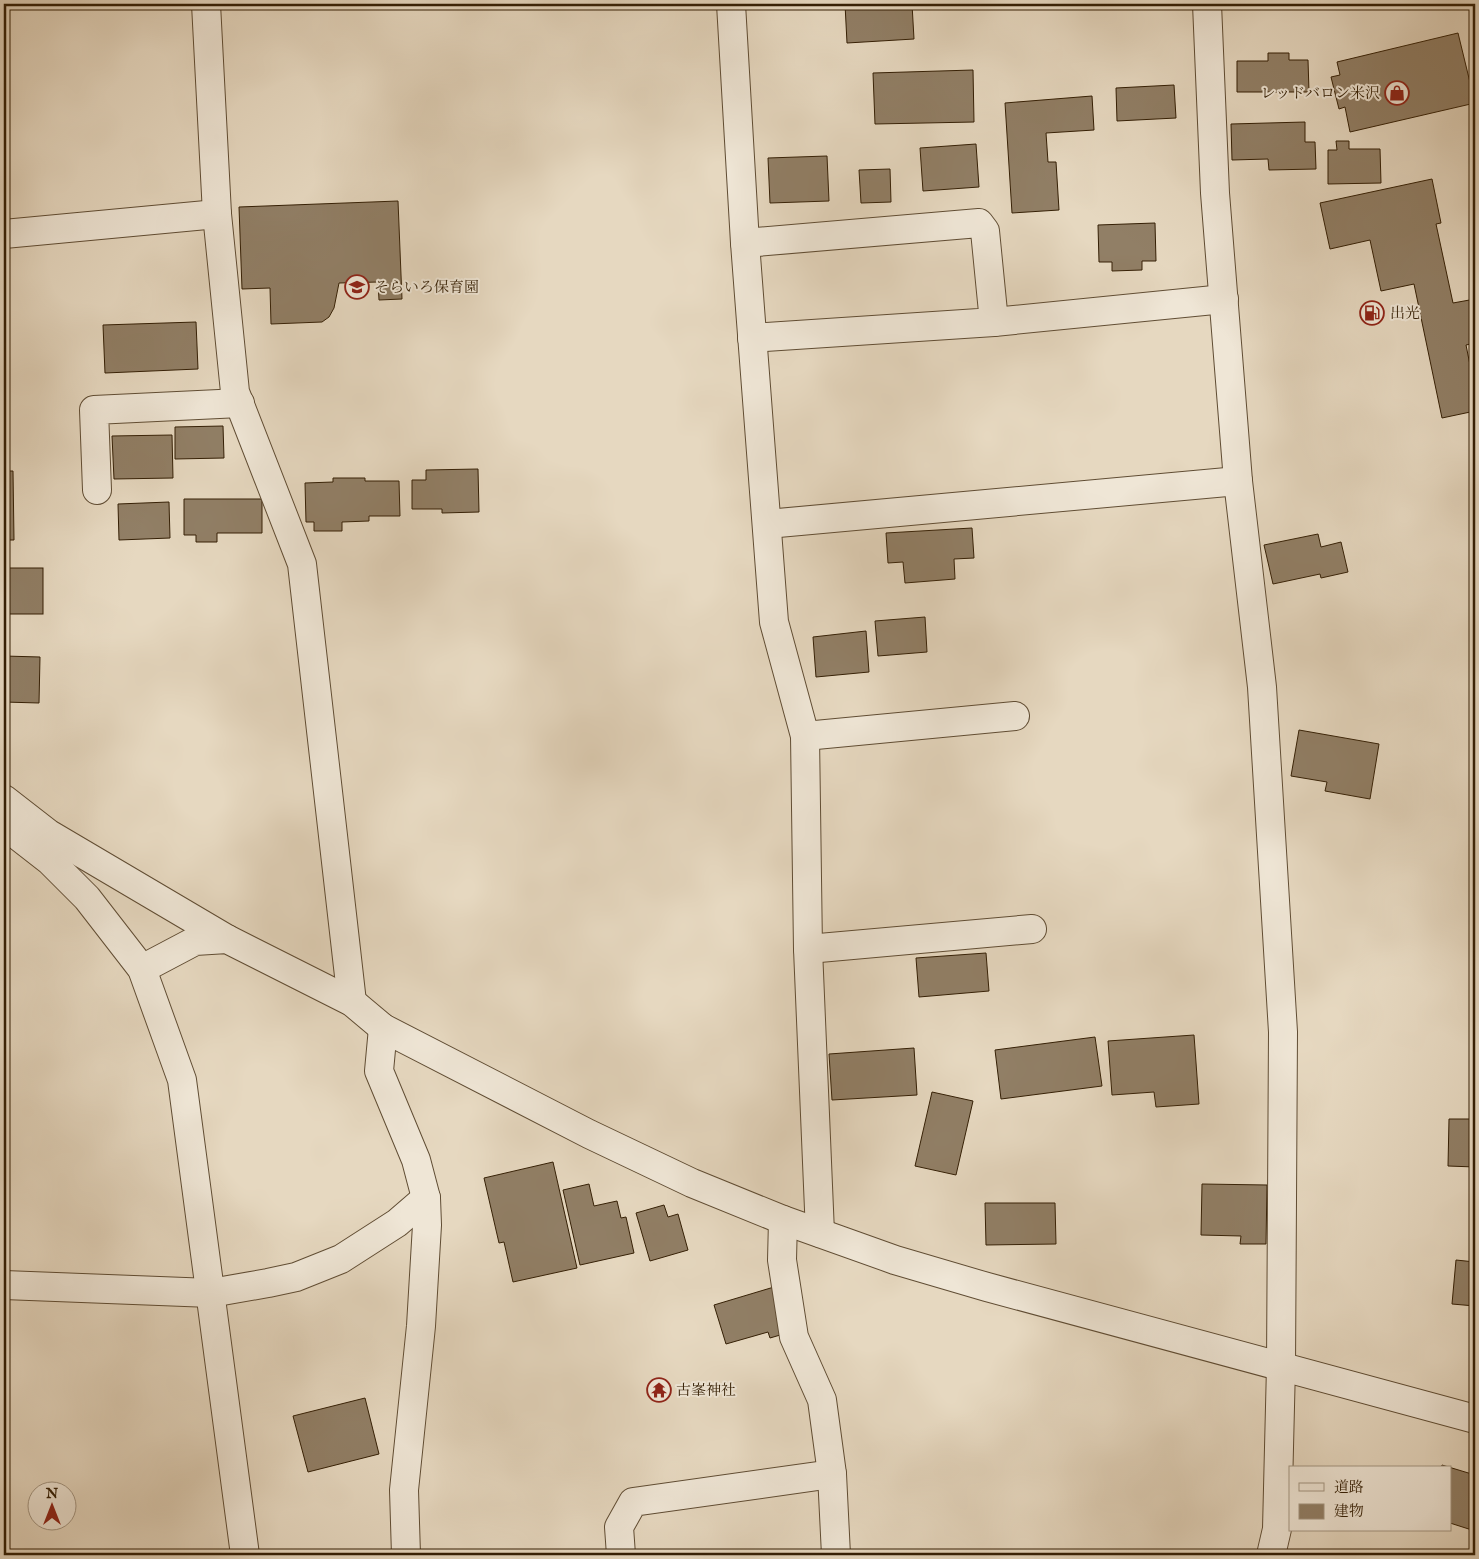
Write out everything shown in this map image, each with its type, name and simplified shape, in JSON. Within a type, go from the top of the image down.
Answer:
[{"type":"street","points":[[206,4],[217,214],[235,392],[302,564],[352,1002]]},
{"type":"street","points":[[731,4],[745,243],[774,622],[805,736],[808,949],[820,1232]]},
{"type":"street","points":[[1207,4],[1216,193],[1238,481],[1262,687],[1283,1032],[1281,1366],[1277,1530],[1271,1555]]},
{"type":"street","points":[[4,234],[217,214]]},
{"type":"street","points":[[745,243],[978,223],[985,231],[994,322]]},
{"type":"street","points":[[752,338],[994,322],[1224,299]]},
{"type":"street","points":[[97,490],[94,410],[240,403]]},
{"type":"street","points":[[767,524],[1238,481]]},
{"type":"street","points":[[805,736],[1015,716]]},
{"type":"street","points":[[4,799],[49,834],[227,939],[352,1002],[383,1028],[589,1134],[692,1183],[783,1220],[895,1260],[1118,1324],[1475,1419]]},
{"type":"street","points":[[4,825],[50,861],[87,898],[142,969],[182,1080],[244,1555]]},
{"type":"street","points":[[808,949],[1032,930]]},
{"type":"street","points":[[142,969],[195,941],[227,939]]},
{"type":"street","points":[[383,1028],[379,1071],[416,1160],[426,1198],[427,1226],[421,1326],[404,1490],[406,1555]]},
{"type":"street","points":[[4,1285],[211,1292],[236,1290],[296,1277],[341,1259],[397,1223],[426,1198]]},
{"type":"street","points":[[783,1220],[782,1260],[794,1337],[822,1400],[832,1474],[836,1555]]},
{"type":"street","points":[[621,1555],[618,1527],[633,1502],[832,1474]]},
{"type":"building","points":[[845,4],[912,4],[914,39],[847,43]]},
{"type":"building","points":[[1458,33],[1475,103],[1350,132],[1345,107],[1339,109],[1331,77],[1340,75],[1337,62]]},
{"type":"building","points":[[1268,53],[1289,53],[1289,60],[1308,60],[1309,92],[1237,92],[1237,61],[1268,61]]},
{"type":"building","points":[[973,70],[974,122],[875,124],[873,73]]},
{"type":"building","points":[[1174,85],[1176,118],[1117,121],[1116,88]]},
{"type":"building","points":[[1092,96],[1094,130],[1046,133],[1048,162],[1056,162],[1059,210],[1012,213],[1005,103]]},
{"type":"building","points":[[1305,122],[1305,142],[1315,142],[1316,169],[1269,170],[1268,159],[1232,160],[1231,124]]},
{"type":"building","points":[[1336,141],[1349,141],[1349,149],[1380,149],[1381,183],[1328,184],[1328,150],[1337,150]]},
{"type":"building","points":[[976,144],[979,187],[923,191],[920,148]]},
{"type":"building","points":[[827,156],[829,201],[770,203],[768,158]]},
{"type":"building","points":[[890,169],[891,202],[861,203],[859,170]]},
{"type":"building","points":[[1432,179],[1441,223],[1436,224],[1453,303],[1475,299],[1475,343],[1466,345],[1475,390],[1475,411],[1442,418],[1414,284],[1381,291],[1370,240],[1330,249],[1320,203]]},
{"type":"building","points":[[398,201],[402,299],[379,300],[378,282],[339,283],[334,308],[329,317],[322,322],[271,324],[270,288],[242,289],[239,207]]},
{"type":"building","points":[[1155,223],[1156,261],[1142,261],[1142,270],[1112,271],[1112,262],[1099,262],[1098,225]]},
{"type":"building","points":[[196,322],[198,369],[105,373],[103,325]]},
{"type":"building","points":[[223,426],[224,458],[175,459],[175,427]]},
{"type":"building","points":[[172,435],[173,478],[114,479],[112,436]]},
{"type":"building","points":[[478,469],[479,512],[442,513],[442,509],[412,509],[412,480],[426,480],[426,470]]},
{"type":"building","points":[[4,471],[13,471],[14,540],[4,540]]},
{"type":"building","points":[[333,478],[365,478],[365,481],[399,481],[400,516],[369,516],[369,521],[342,522],[342,531],[314,531],[314,522],[306,522],[305,483],[333,482]]},
{"type":"building","points":[[184,499],[262,499],[262,533],[217,533],[217,542],[196,542],[196,535],[184,535]]},
{"type":"building","points":[[169,502],[170,538],[119,540],[118,504]]},
{"type":"building","points":[[972,528],[974,558],[954,559],[955,579],[905,583],[903,562],[888,563],[886,533]]},
{"type":"building","points":[[1318,534],[1321,547],[1341,542],[1348,572],[1321,578],[1320,574],[1273,584],[1264,545]]},
{"type":"building","points":[[4,568],[43,568],[43,614],[4,614]]},
{"type":"building","points":[[925,617],[927,652],[878,656],[875,621]]},
{"type":"building","points":[[866,631],[869,672],[816,677],[813,637]]},
{"type":"building","points":[[4,656],[40,657],[39,703],[4,702]]},
{"type":"building","points":[[1299,730],[1379,744],[1370,799],[1325,791],[1327,782],[1291,776]]},
{"type":"building","points":[[986,953],[989,991],[919,997],[916,958]]},
{"type":"building","points":[[1194,1035],[1199,1104],[1156,1107],[1154,1092],[1112,1095],[1108,1041]]},
{"type":"building","points":[[1095,1037],[1102,1086],[1001,1099],[995,1050]]},
{"type":"building","points":[[914,1048],[917,1095],[832,1100],[829,1054]]},
{"type":"building","points":[[932,1092],[973,1101],[956,1175],[915,1166]]},
{"type":"building","points":[[1449,1119],[1475,1119],[1475,1167],[1448,1166]]},
{"type":"building","points":[[553,1162],[577,1268],[513,1282],[504,1242],[499,1243],[484,1178]]},
{"type":"building","points":[[589,1184],[594,1206],[617,1201],[621,1218],[626,1217],[634,1253],[580,1265],[563,1190]]},
{"type":"building","points":[[1202,1184],[1267,1185],[1266,1244],[1240,1244],[1241,1236],[1201,1235]]},
{"type":"building","points":[[985,1203],[1055,1203],[1056,1244],[986,1245]]},
{"type":"building","points":[[664,1205],[668,1217],[678,1214],[688,1250],[650,1261],[636,1213]]},
{"type":"building","points":[[1456,1260],[1475,1262],[1475,1306],[1452,1304]]},
{"type":"building","points":[[774,1287],[787,1333],[770,1338],[768,1332],[726,1344],[714,1305]]},
{"type":"building","points":[[365,1398],[379,1454],[308,1472],[293,1416]]},
{"type":"building","points":[[1452,1468],[1475,1475],[1475,1531],[1452,1524]]},
{"type":"place","name":"レッドバロン米沢","points":[[1397,93]]},
{"type":"place","name":"そらいろ保育園","points":[[357,287]]},
{"type":"place","name":"出光","points":[[1372,313]]},
{"type":"place","name":"古峯神社","points":[[659,1390]]}]
